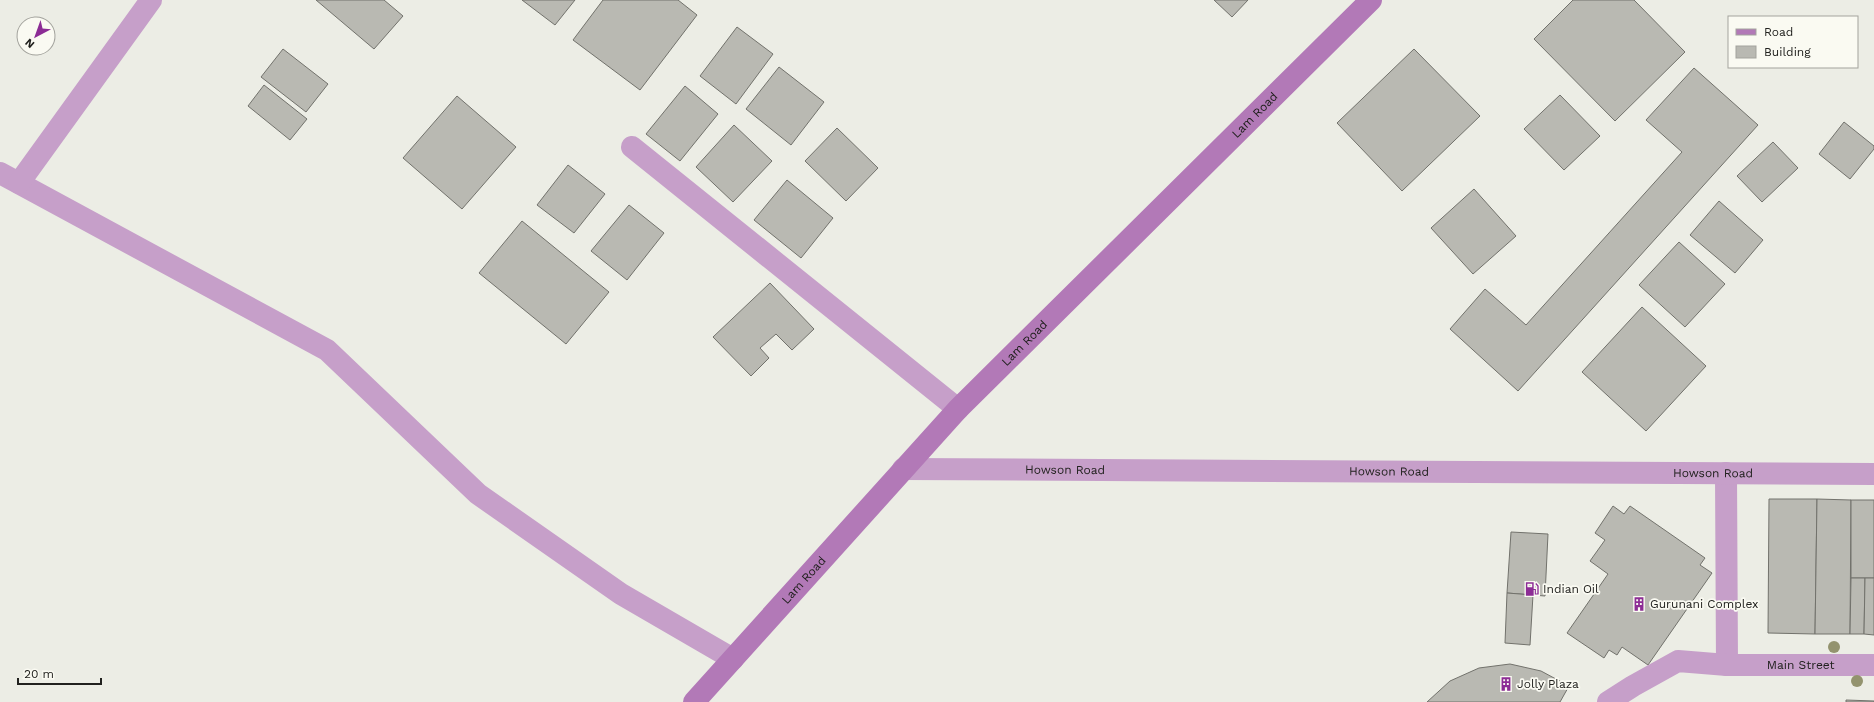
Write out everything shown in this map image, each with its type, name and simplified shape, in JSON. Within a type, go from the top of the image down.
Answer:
[{"type":"main road","name":"Lam Road","points":[[694,702],[958,409],[1372,0]]},
{"type":"street","points":[[19,183],[150,0]]},
{"type":"street","points":[[632,147],[958,409]]},
{"type":"street","points":[[0,173],[327,350],[478,494],[621,594],[733,659]]},
{"type":"street","name":"Howson Road","points":[[903,469],[1874,474]]},
{"type":"street","points":[[1726,473],[1726,665]]},
{"type":"street","name":"Main Street","points":[[1608,702],[1632,686],[1678,661],[1726,665],[1874,665]]},
{"type":"building","points":[[316,0],[384,0],[403,16],[374,49]]},
{"type":"building","points":[[522,0],[575,0],[555,25]]},
{"type":"building","points":[[603,0],[678,0],[697,15],[640,90],[573,40]]},
{"type":"building","points":[[1214,0],[1248,0],[1232,17]]},
{"type":"building","points":[[1573,0],[1634,0],[1685,52],[1615,121],[1534,39]]},
{"type":"building","points":[[737,27],[773,54],[736,104],[700,76]]},
{"type":"building","points":[[283,49],[328,84],[306,112],[261,77]]},
{"type":"building","points":[[1414,49],[1480,116],[1402,191],[1337,123]]},
{"type":"building","points":[[779,67],[824,102],[791,145],[746,109]]},
{"type":"building","points":[[1694,68],[1758,125],[1518,391],[1450,329],[1485,289],[1526,325],[1682,152],[1646,120]]},
{"type":"building","points":[[264,85],[307,119],[290,140],[248,106]]},
{"type":"building","points":[[685,86],[718,114],[680,161],[646,134]]},
{"type":"building","points":[[1560,95],[1600,136],[1564,170],[1524,129]]},
{"type":"building","points":[[457,96],[516,147],[462,209],[403,158]]},
{"type":"building","points":[[1844,122],[1874,146],[1874,149],[1850,179],[1819,154]]},
{"type":"building","points":[[734,125],[772,161],[733,202],[696,167]]},
{"type":"building","points":[[837,128],[878,168],[846,201],[805,161]]},
{"type":"building","points":[[1773,142],[1798,168],[1762,202],[1737,176]]},
{"type":"building","points":[[568,165],[605,194],[574,233],[537,205]]},
{"type":"building","points":[[787,180],[833,218],[801,258],[754,220]]},
{"type":"building","points":[[1474,189],[1516,236],[1473,274],[1431,228]]},
{"type":"building","points":[[1719,201],[1763,240],[1735,273],[1690,235]]},
{"type":"building","points":[[629,205],[664,233],[627,280],[591,251]]},
{"type":"building","points":[[522,221],[609,292],[566,344],[479,273]]},
{"type":"building","points":[[1679,242],[1725,284],[1685,327],[1639,285]]},
{"type":"building","points":[[770,283],[814,329],[792,350],[776,334],[760,348],[769,358],[751,376],[713,337]]},
{"type":"building","points":[[1642,307],[1706,366],[1646,431],[1582,372]]},
{"type":"building","points":[[1769,499],[1817,499],[1815,634],[1768,633]]},
{"type":"building","points":[[1817,499],[1851,500],[1850,634],[1815,634]]},
{"type":"building","points":[[1851,500],[1874,500],[1874,578],[1851,578]]},
{"type":"building","name":"Gurunani Complex","points":[[1613,506],[1624,514],[1630,506],[1705,558],[1700,565],[1712,573],[1648,665],[1622,647],[1617,655],[1609,650],[1604,658],[1567,633],[1608,574],[1590,561],[1605,540],[1595,533]]},
{"type":"building","points":[[1511,532],[1548,534],[1545,596],[1507,593]]},
{"type":"building","points":[[1851,578],[1865,578],[1864,634],[1850,634]]},
{"type":"building","points":[[1865,578],[1874,578],[1874,635],[1864,634]]},
{"type":"building","points":[[1507,593],[1533,595],[1530,645],[1505,643]]},
{"type":"building","name":"Jolly Plaza","points":[[1510,664],[1541,671],[1569,686],[1560,702],[1427,702],[1450,681],[1479,668]]},
{"type":"building","points":[[1846,700],[1874,701],[1874,702],[1846,702]]},
{"type":"place","name":"Indian Oil","points":[[1532,589]]},
{"type":"place","name":"Gurunani Complex","points":[[1639,604]]},
{"type":"place","name":"Jolly Plaza","points":[[1506,684]]}]
